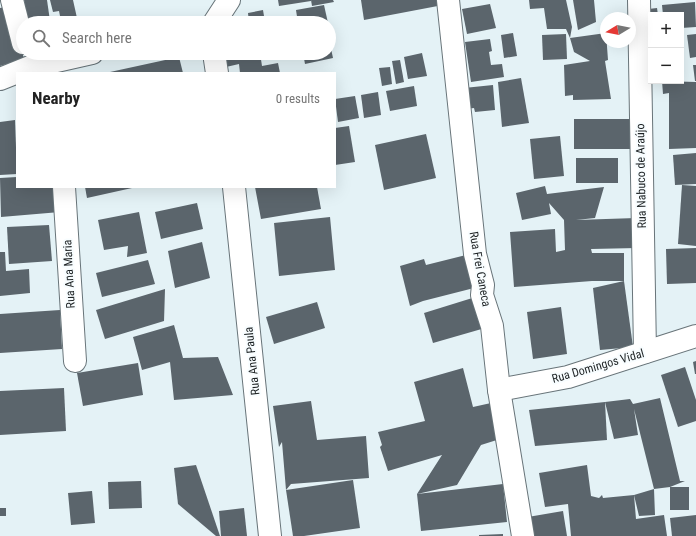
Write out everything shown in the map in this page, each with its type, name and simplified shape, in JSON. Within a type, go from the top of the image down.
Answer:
[{"type":"street","points":[[12,0],[16,16]]},
{"type":"street","points":[[219,16],[229,0]]},
{"type":"street","name":"Rua Frei Caneca","points":[[448,0],[475,254],[482,285],[482,295],[492,326],[499,390],[523,536]]},
{"type":"street","name":"Rua Nabuco de Araújo","points":[[639,0],[645,352]]},
{"type":"street","points":[[0,79],[28,60],[57,67],[74,60]]},
{"type":"street","points":[[215,60],[217,72]]},
{"type":"street","name":"Rua Ana Maria","points":[[64,188],[75,361]]},
{"type":"street","name":"Rua Ana Paula","points":[[234,188],[270,536]]},
{"type":"street","name":"Rua Domingos Vidal","points":[[499,390],[568,377],[696,336]]},
{"type":"building","points":[[24,0],[47,0],[49,16],[27,16]]},
{"type":"building","points":[[50,0],[73,0],[77,16],[60,16],[59,11],[53,12]]},
{"type":"building","points":[[278,0],[311,0],[311,1],[279,6]]},
{"type":"building","points":[[311,0],[333,0],[334,2],[312,6]]},
{"type":"building","points":[[361,0],[442,0],[443,5],[364,20]]},
{"type":"building","points":[[529,0],[566,0],[572,27],[570,38],[566,29],[547,29],[544,8],[530,9]]},
{"type":"building","points":[[573,0],[594,0],[596,22],[578,30]]},
{"type":"building","points":[[695,2],[696,27],[684,28],[684,12],[663,12],[662,5]]},
{"type":"building","points":[[490,4],[496,28],[467,34],[462,9]]},
{"type":"building","points":[[324,5],[326,16],[297,16],[296,10]]},
{"type":"building","points":[[9,6],[16,31],[16,60],[21,60],[0,66],[0,8]]},
{"type":"building","points":[[657,8],[658,12],[648,12],[648,32],[642,33],[640,10]]},
{"type":"building","points":[[263,10],[264,16],[248,16],[248,13]]},
{"type":"building","points":[[513,33],[517,56],[504,58],[501,35]]},
{"type":"building","points":[[566,34],[567,59],[543,60],[542,35]]},
{"type":"building","points":[[600,34],[600,48],[607,48],[608,60],[605,61],[611,99],[573,100],[573,95],[565,96],[564,65],[590,61],[574,52],[570,38]]},
{"type":"building","points":[[696,34],[696,57],[690,58],[687,35]]},
{"type":"building","points":[[490,39],[492,51],[489,52],[491,65],[502,64],[504,77],[471,82],[465,42]]},
{"type":"building","points":[[422,53],[427,76],[408,79],[404,57]]},
{"type":"building","points":[[165,60],[180,60],[183,72],[110,72]]},
{"type":"building","points":[[224,60],[261,60],[262,66],[278,63],[280,72],[240,72],[239,64],[226,67]]},
{"type":"building","points":[[304,60],[324,60],[305,64]]},
{"type":"building","points":[[400,60],[404,82],[396,84],[392,61]]},
{"type":"building","points":[[693,65],[696,65],[696,81],[695,81]]},
{"type":"building","points":[[390,67],[392,84],[382,86],[379,68]]},
{"type":"building","points":[[521,78],[529,123],[502,127],[498,82]]},
{"type":"building","points":[[684,82],[696,82],[696,148],[669,149],[669,93],[663,94],[662,84],[684,84]]},
{"type":"building","points":[[493,85],[495,110],[475,112],[474,108],[466,109],[464,88]]},
{"type":"building","points":[[414,86],[417,106],[390,111],[386,91]]},
{"type":"building","points":[[378,92],[381,115],[364,118],[361,95]]},
{"type":"building","points":[[355,96],[359,118],[338,122],[336,99]]},
{"type":"building","points":[[574,119],[636,119],[636,149],[574,149]]},
{"type":"building","points":[[15,120],[16,174],[0,175],[0,122]]},
{"type":"building","points":[[349,126],[355,162],[336,165],[336,128]]},
{"type":"building","points":[[426,134],[436,178],[384,190],[375,145]]},
{"type":"building","points":[[560,136],[564,176],[534,179],[530,139]]},
{"type":"building","points":[[696,153],[696,184],[675,185],[673,155]]},
{"type":"building","points":[[576,158],[618,158],[618,183],[576,183]]},
{"type":"building","points":[[16,177],[16,188],[60,188],[60,212],[1,217],[0,178]]},
{"type":"building","points":[[682,185],[696,186],[696,246],[678,244]]},
{"type":"building","points":[[545,186],[547,194],[604,187],[595,218],[576,220],[636,218],[637,248],[591,249],[592,253],[624,253],[624,281],[592,281],[514,287],[510,232],[555,229],[556,252],[565,250],[564,220],[549,203],[551,214],[522,220],[516,193]]},
{"type":"building","points":[[85,188],[132,188],[87,198]]},
{"type":"building","points":[[255,188],[317,188],[321,209],[261,219]]},
{"type":"building","points":[[197,203],[203,229],[161,239],[155,212]]},
{"type":"building","points":[[139,212],[147,253],[127,257],[128,246],[104,250],[98,220]]},
{"type":"building","points":[[330,217],[335,270],[279,276],[274,223]]},
{"type":"building","points":[[49,225],[52,261],[9,264],[7,227]]},
{"type":"building","points":[[202,242],[210,278],[175,288],[168,251]]},
{"type":"building","points":[[696,248],[696,283],[667,284],[666,249]]},
{"type":"building","points":[[0,252],[5,252],[6,271],[29,269],[30,293],[0,296]]},
{"type":"building","points":[[466,255],[474,288],[423,301],[410,306],[400,266],[424,259],[426,265]]},
{"type":"building","points":[[148,260],[155,284],[102,297],[96,273]]},
{"type":"building","points":[[624,281],[633,347],[600,350],[593,288]]},
{"type":"building","points":[[165,289],[164,321],[105,339],[96,310]]},
{"type":"building","points":[[482,295],[492,326],[433,343],[424,313]]},
{"type":"building","points":[[317,302],[325,328],[274,344],[266,317]]},
{"type":"building","points":[[561,307],[567,354],[533,359],[527,312]]},
{"type":"building","points":[[60,310],[62,349],[0,353],[0,314]]},
{"type":"building","points":[[174,325],[183,358],[218,357],[233,395],[174,400],[170,362],[142,370],[133,337]]},
{"type":"building","points":[[696,361],[696,374],[695,374],[693,362]]},
{"type":"building","points":[[138,363],[143,395],[83,406],[77,373]]},
{"type":"building","points":[[685,367],[696,400],[696,421],[678,427],[661,375]]},
{"type":"building","points":[[463,368],[473,407],[491,403],[500,439],[481,445],[457,485],[417,494],[442,455],[388,471],[380,447],[382,445],[378,432],[425,421],[414,382]]},
{"type":"building","points":[[64,388],[66,431],[0,435],[0,391]]},
{"type":"building","points":[[660,398],[680,481],[685,481],[670,487],[654,489],[634,409],[638,435],[614,439],[605,402],[630,399],[633,404]]},
{"type":"building","points":[[311,401],[317,440],[366,436],[369,478],[291,484],[286,490],[282,442],[279,447],[273,406]]},
{"type":"building","points":[[605,402],[607,440],[535,446],[529,410]]},
{"type":"building","points":[[196,465],[220,536],[216,536],[178,504],[174,468]]},
{"type":"building","points":[[587,465],[591,496],[599,498],[602,495],[603,498],[634,495],[636,519],[664,515],[667,536],[571,536],[568,504],[545,507],[539,473]]},
{"type":"building","points":[[353,480],[360,528],[304,536],[293,536],[286,490]]},
{"type":"building","points":[[141,481],[142,508],[109,509],[108,482]]},
{"type":"building","points":[[503,484],[507,522],[421,531],[417,494]]},
{"type":"building","points":[[670,487],[689,487],[689,510],[670,510]]},
{"type":"building","points":[[654,489],[655,515],[639,516],[634,495]]},
{"type":"building","points":[[92,491],[95,523],[71,525],[68,493]]},
{"type":"building","points":[[0,508],[6,508],[6,516],[0,516]]},
{"type":"building","points":[[244,508],[247,536],[221,536],[219,511]]},
{"type":"building","points":[[563,511],[567,536],[525,536],[522,518]]},
{"type":"building","points":[[696,515],[696,536],[672,536],[670,518]]},
{"type":"building","points":[[503,534],[503,536],[479,536],[479,535]]}]
